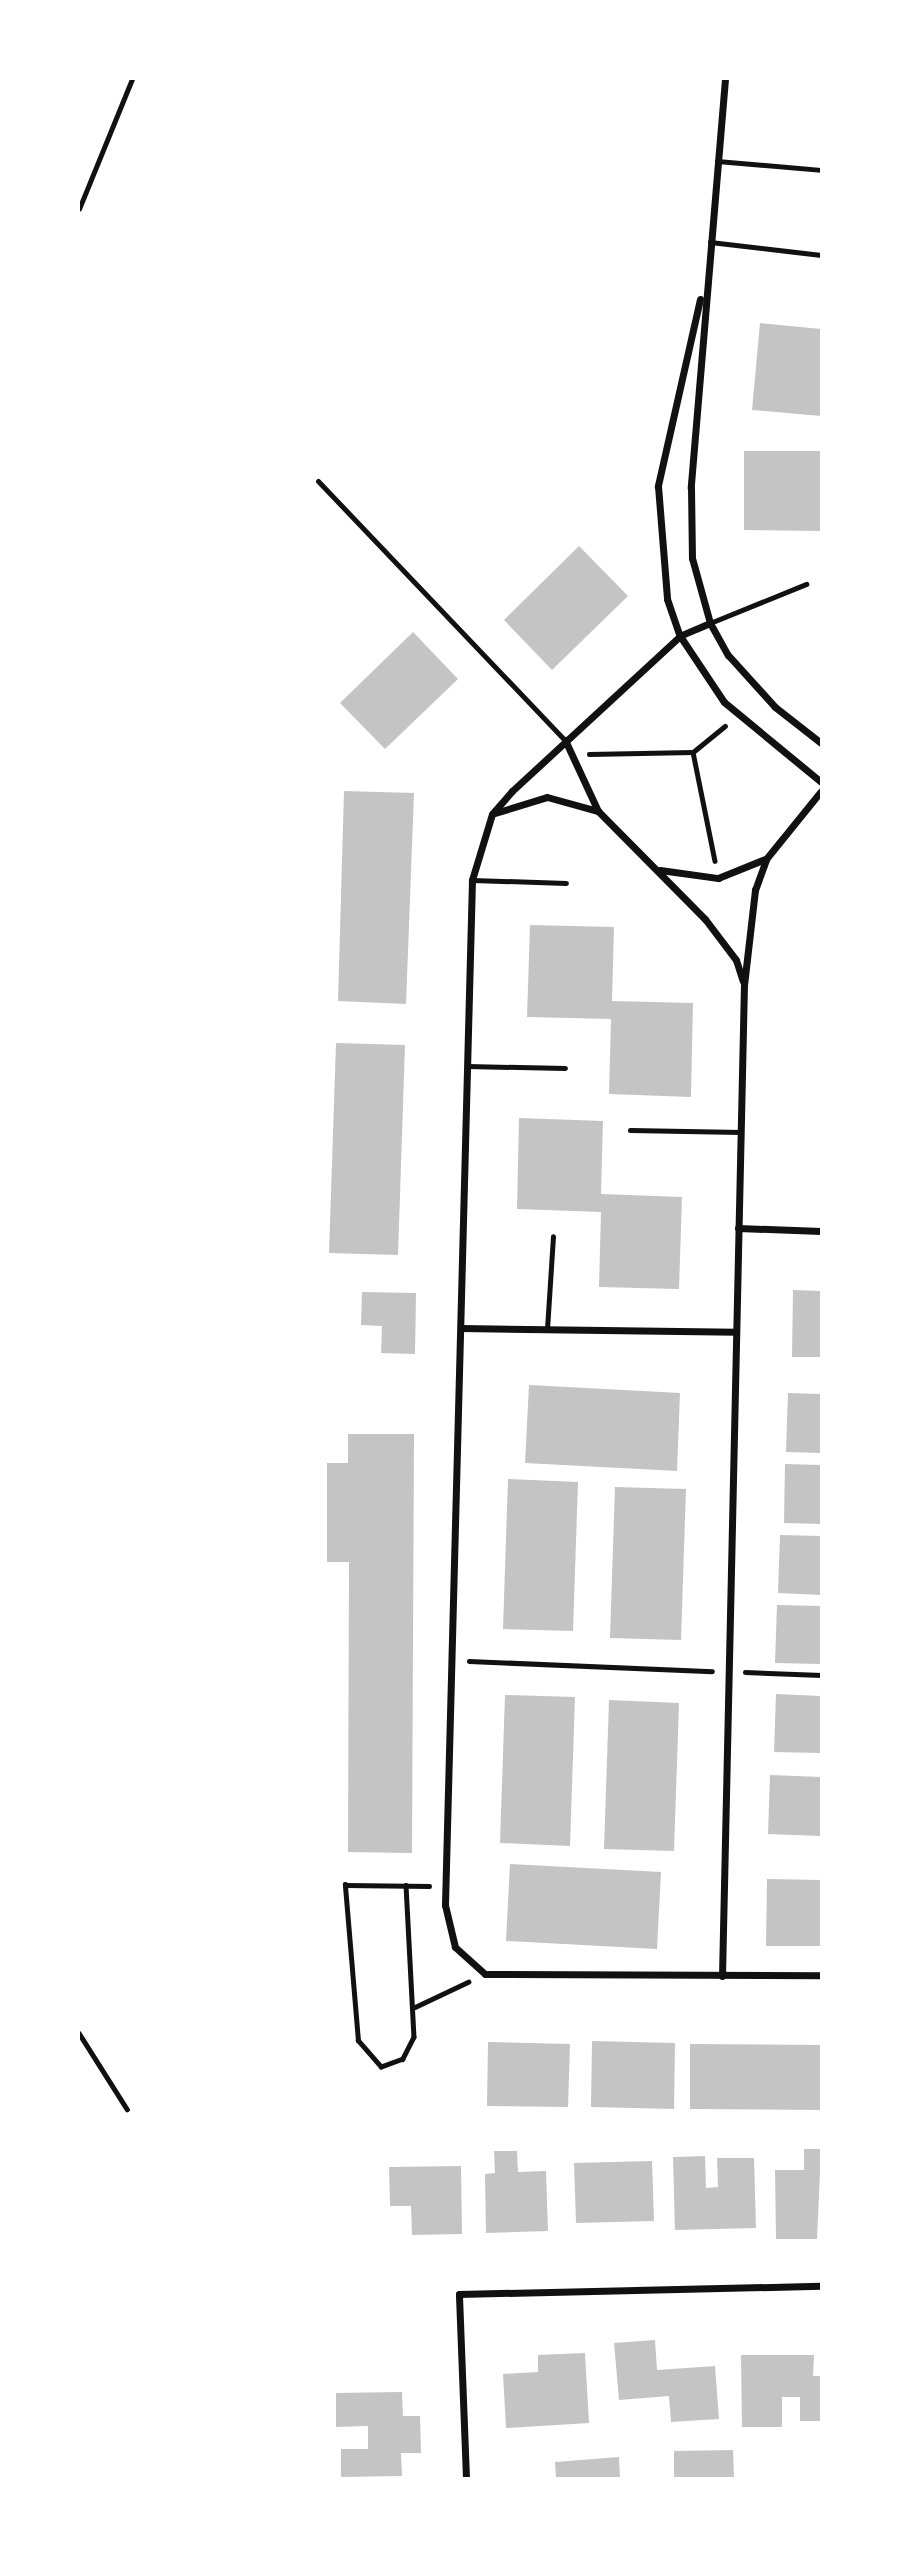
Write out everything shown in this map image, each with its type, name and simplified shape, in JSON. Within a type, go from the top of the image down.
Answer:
[{"type":"street","points":[[725,79],[706,268],[689,523],[710,623],[748,681],[821,743]]},
{"type":"street","points":[[706,268],[658,486],[660,563],[680,636],[701,673],[737,715],[821,782]]},
{"type":"street","points":[[710,623],[680,636],[565,740],[492,814],[472,880],[446,1886],[455,1947],[485,1974],[821,1975]]},
{"type":"street","points":[[565,740],[598,811],[659,870],[721,938],[744,985]]},
{"type":"street","points":[[722,1976],[744,985],[755,890],[766,859],[821,791]]},
{"type":"street","points":[[492,814],[547,797],[598,811]]},
{"type":"street","points":[[659,870],[718,878],[766,859]]},
{"type":"street","points":[[738,1228],[821,1231]]},
{"type":"street","points":[[461,1328],[736,1332]]},
{"type":"street","points":[[466,2478],[459,2294],[821,2286]]},
{"type":"lane","points":[[717,161],[821,170]]},
{"type":"lane","points":[[709,242],[821,255]]},
{"type":"lane","points":[[318,481],[565,740]]},
{"type":"lane","points":[[710,623],[806,584]]},
{"type":"lane","points":[[472,880],[566,883]]},
{"type":"lane","points":[[467,1066],[565,1068]]},
{"type":"lane","points":[[630,1130],[741,1132]]},
{"type":"lane","points":[[547,1329],[553,1236]]},
{"type":"path","points":[[79,209],[132,79]]},
{"type":"path","points":[[565,740],[580,754],[693,752],[737,715]]},
{"type":"path","points":[[693,752],[718,878]]},
{"type":"path","points":[[451,1660],[821,1675]]},
{"type":"path","points":[[406,1885],[415,2007],[414,2037],[403,2059],[381,2067],[366,2056],[358,2040],[345,1885],[406,1885],[446,1886]]},
{"type":"path","points":[[415,2007],[485,1974]]},
{"type":"path","points":[[79,2033],[127,2109]]},
{"type":"building","points":[[760,323],[821,329],[821,416],[752,410]]},
{"type":"building","points":[[744,451],[821,451],[821,531],[744,530]]},
{"type":"building","points":[[579,546],[628,596],[552,670],[504,620]]},
{"type":"building","points":[[413,632],[458,679],[385,749],[340,703]]},
{"type":"building","points":[[344,791],[414,793],[406,1004],[338,1001]]},
{"type":"building","points":[[530,925],[614,927],[612,1001],[693,1003],[691,1097],[609,1094],[611,1019],[527,1017]]},
{"type":"building","points":[[336,1043],[405,1045],[398,1255],[329,1253]]},
{"type":"building","points":[[519,1118],[603,1121],[601,1194],[682,1197],[679,1289],[599,1287],[601,1212],[517,1209]]},
{"type":"building","points":[[793,1290],[821,1291],[821,1357],[792,1357]]},
{"type":"building","points":[[362,1292],[416,1293],[415,1354],[381,1353],[382,1326],[361,1325]]},
{"type":"building","points":[[529,1385],[680,1393],[677,1471],[525,1463]]},
{"type":"building","points":[[788,1393],[821,1394],[821,1453],[786,1452]]},
{"type":"building","points":[[348,1434],[414,1434],[412,1853],[348,1852],[349,1562],[327,1562],[327,1463],[348,1463]]},
{"type":"building","points":[[785,1464],[821,1465],[821,1524],[784,1523]]},
{"type":"building","points":[[508,1479],[578,1482],[573,1631],[503,1629]]},
{"type":"building","points":[[615,1487],[686,1489],[681,1640],[610,1638]]},
{"type":"building","points":[[780,1535],[821,1536],[821,1595],[778,1593]]},
{"type":"building","points":[[777,1605],[821,1606],[821,1664],[775,1663]]},
{"type":"building","points":[[776,1694],[821,1696],[821,1753],[774,1752]]},
{"type":"building","points":[[505,1695],[575,1697],[570,1846],[500,1843]]},
{"type":"building","points":[[609,1700],[679,1703],[674,1851],[604,1849]]},
{"type":"building","points":[[770,1775],[821,1777],[821,1836],[768,1834]]},
{"type":"building","points":[[510,1864],[661,1872],[657,1949],[506,1941]]},
{"type":"building","points":[[767,1879],[821,1880],[821,1946],[766,1946]]},
{"type":"building","points":[[592,2041],[675,2043],[674,2109],[591,2107]]},
{"type":"building","points":[[488,2042],[570,2044],[568,2107],[487,2106]]},
{"type":"building","points":[[690,2044],[821,2045],[821,2110],[690,2109]]},
{"type":"building","points":[[804,2149],[821,2149],[817,2239],[776,2239],[775,2170],[804,2170]]},
{"type":"building","points":[[494,2151],[517,2151],[518,2172],[546,2171],[548,2231],[486,2233],[485,2174],[495,2173]]},
{"type":"building","points":[[705,2156],[706,2188],[718,2187],[717,2158],[754,2158],[756,2228],[675,2230],[673,2157]]},
{"type":"building","points":[[652,2161],[654,2221],[576,2223],[574,2163]]},
{"type":"building","points":[[461,2166],[462,2234],[412,2235],[411,2206],[390,2206],[389,2167]]},
{"type":"building","points":[[655,2340],[657,2370],[715,2366],[719,2419],[671,2422],[669,2396],[619,2400],[614,2343]]},
{"type":"building","points":[[585,2353],[589,2423],[506,2428],[503,2374],[538,2372],[538,2355]]},
{"type":"building","points":[[741,2355],[814,2355],[813,2376],[821,2376],[821,2421],[800,2421],[800,2397],[782,2397],[782,2427],[742,2427]]},
{"type":"building","points":[[402,2392],[403,2416],[420,2416],[421,2453],[401,2453],[402,2476],[341,2477],[341,2449],[368,2449],[368,2426],[336,2427],[336,2393]]},
{"type":"building","points":[[733,2450],[734,2478],[674,2478],[674,2451]]},
{"type":"building","points":[[619,2457],[620,2478],[556,2478],[555,2462]]}]
